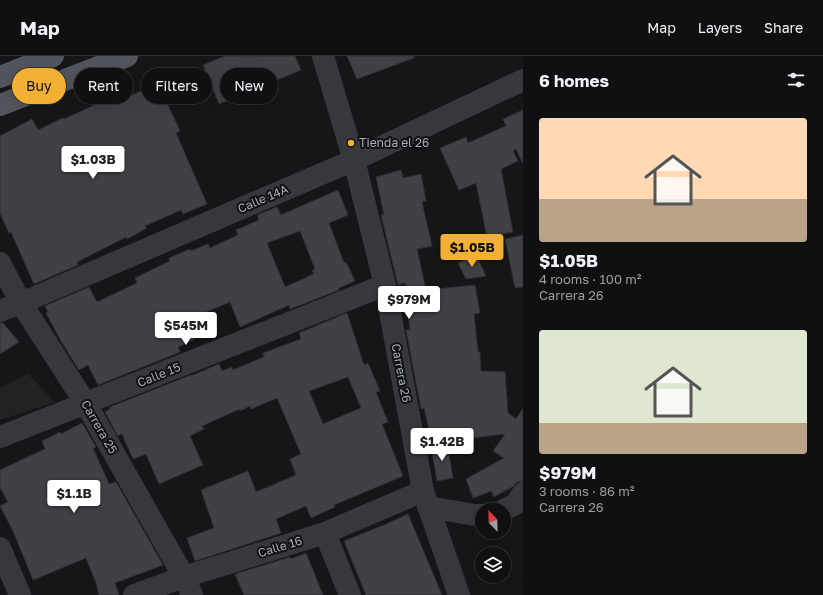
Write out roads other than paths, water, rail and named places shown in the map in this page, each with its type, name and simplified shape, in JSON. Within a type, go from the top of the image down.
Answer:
[{"type":"main road","points":[[0,77],[53,56]]},
{"type":"main road","points":[[0,105],[127,56]]},
{"type":"street","name":"Carrera 26","points":[[323,56],[354,160],[385,285],[426,499],[459,595]]},
{"type":"street","name":"Calle 14A","points":[[0,311],[21,304],[354,160],[523,80]]},
{"type":"street","name":"Carrera 25","points":[[0,264],[21,304],[86,404],[188,586]]},
{"type":"street","name":"Calle 15","points":[[0,438],[385,285]]},
{"type":"street","points":[[511,506],[517,503],[523,493]]},
{"type":"street","points":[[426,499],[475,515]]},
{"type":"street","name":"Calle 16","points":[[134,595],[188,586],[325,533],[426,499]]},
{"type":"street","points":[[325,533],[350,595]]},
{"type":"street","points":[[0,548],[20,595]]},
{"type":"place","name":"Tienda el 26","points":[[351,143]]}]
